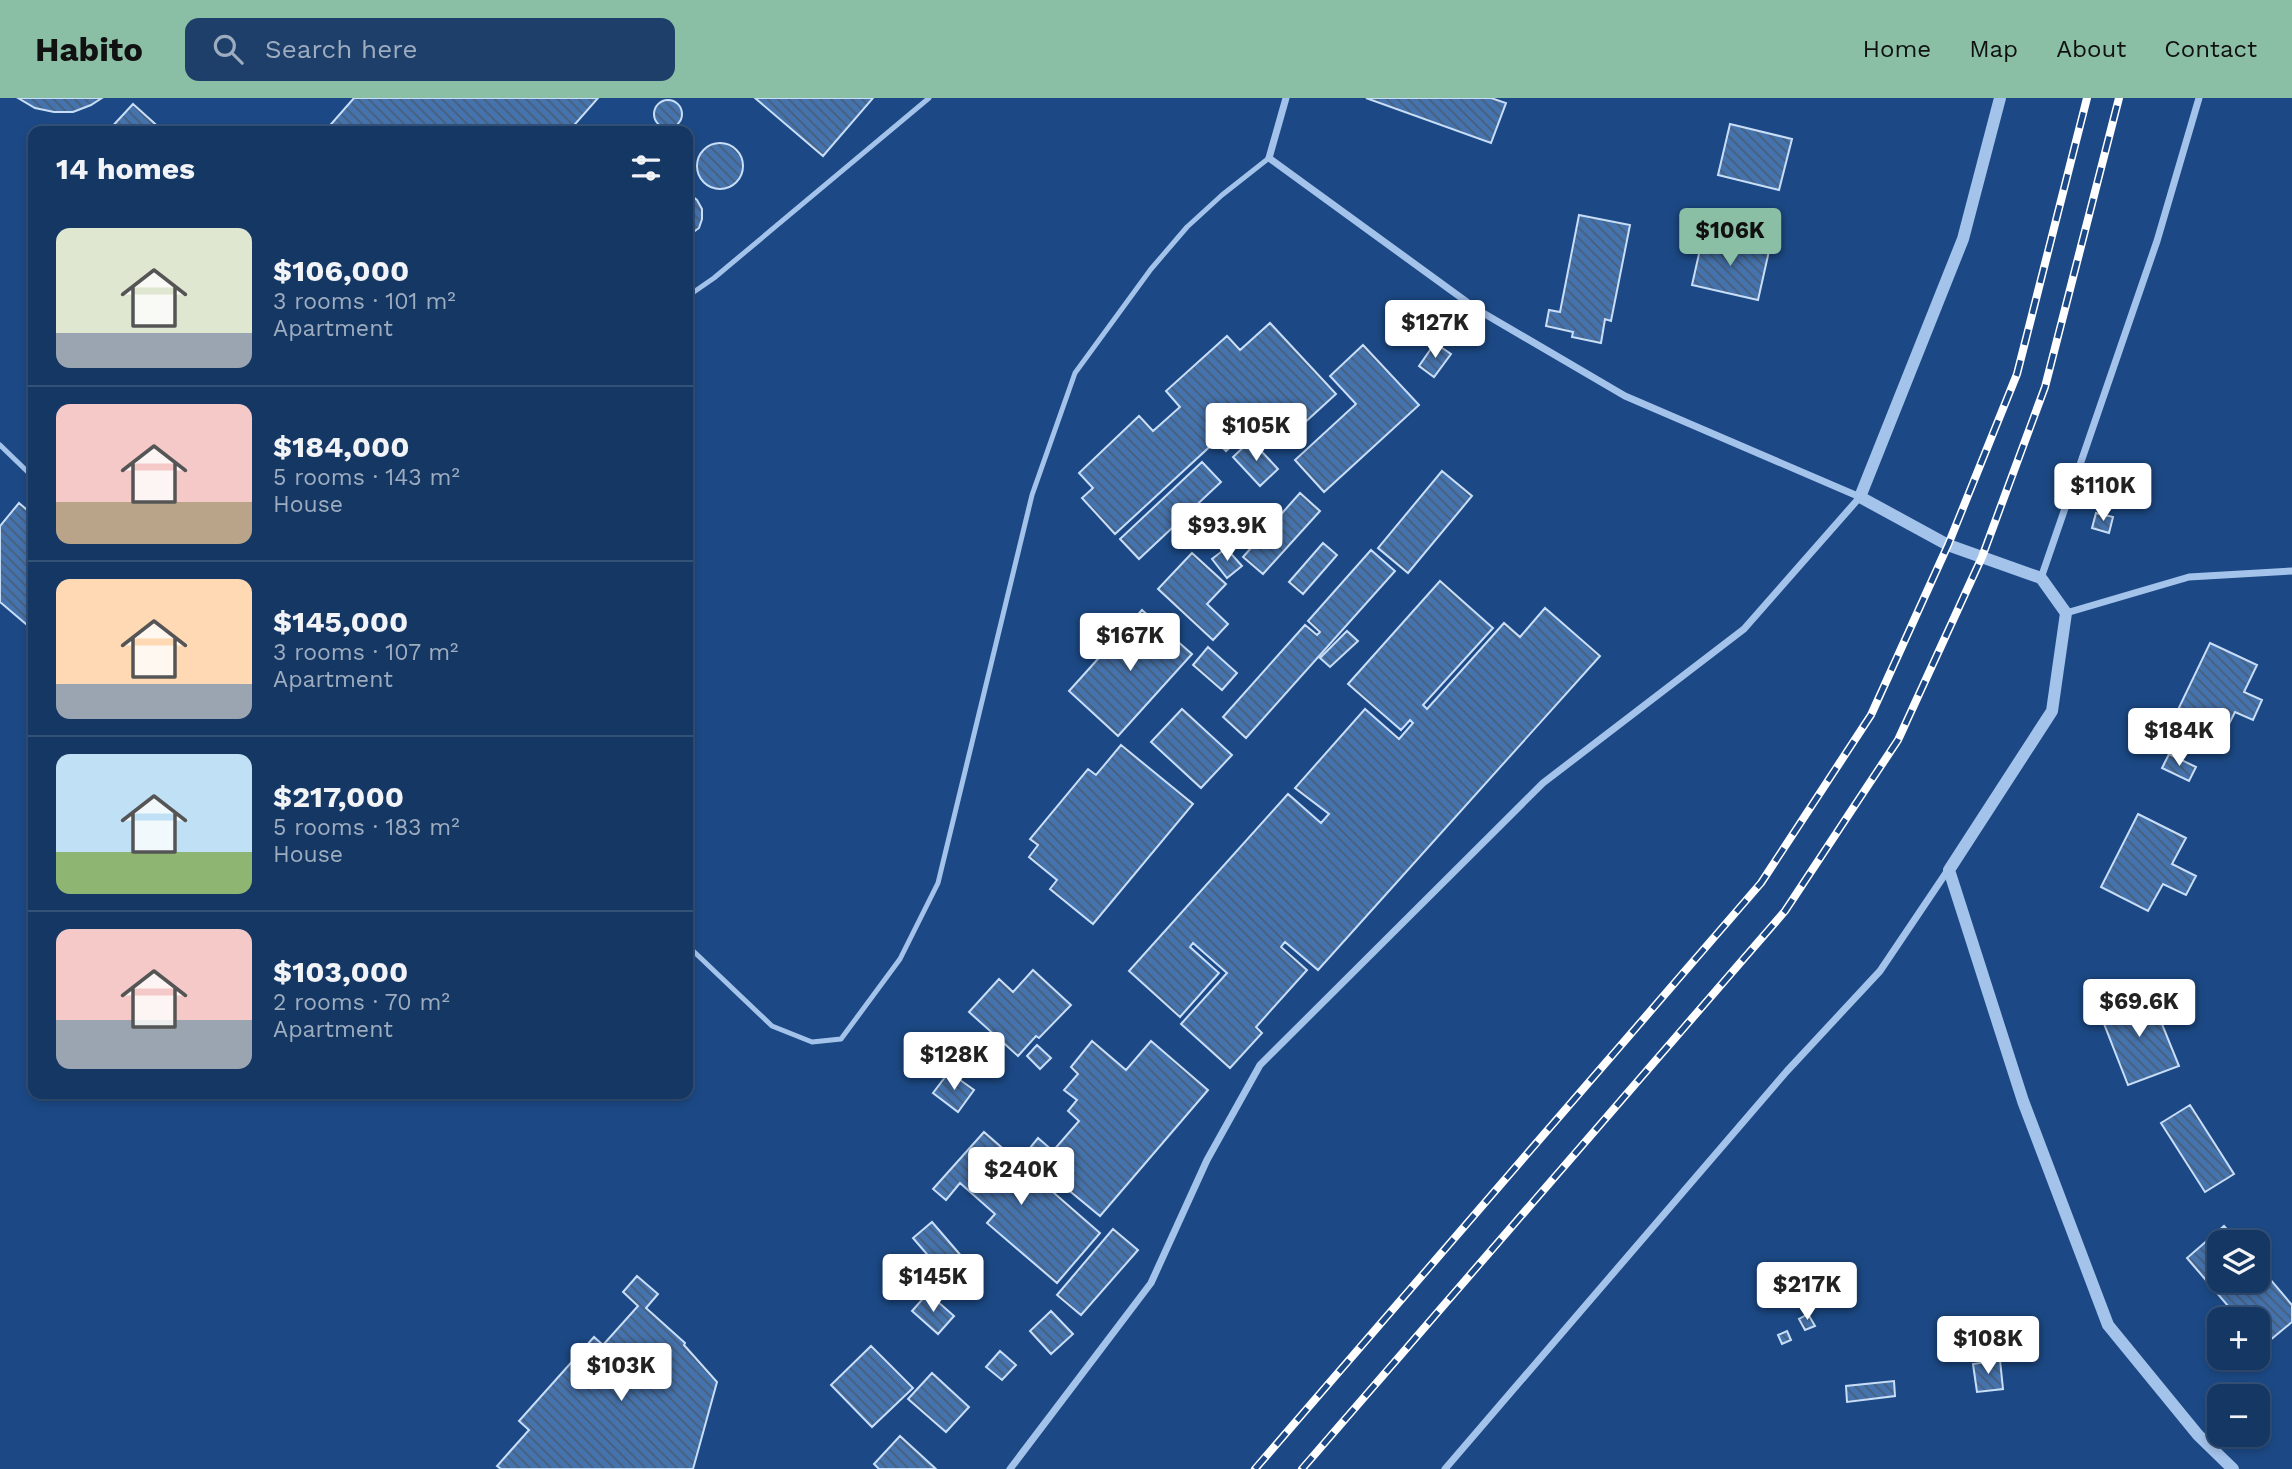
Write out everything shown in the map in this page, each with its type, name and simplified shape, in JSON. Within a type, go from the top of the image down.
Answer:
[{"type":"street","points":[[1286,98],[1269,158],[1479,310],[1625,396],[1860,497],[1948,545],[2042,578],[2067,613],[2052,711],[1880,971],[1787,1071],[1445,1469]]},
{"type":"street","points":[[1010,1469],[1151,1283],[1207,1160],[1260,1065],[1543,783],[1744,629],[1860,497],[1963,239],[2000,98]]},
{"type":"street","points":[[2042,578],[2157,241],[2199,98]]},
{"type":"street","points":[[2067,613],[2189,577],[2292,571]]},
{"type":"street","points":[[1949,870],[2023,1101],[2108,1325],[2198,1435],[2233,1469]]},
{"type":"lane","points":[[693,293],[714,278],[929,98]]},
{"type":"lane","points":[[693,951],[772,1026],[812,1042],[841,1039],[900,958],[938,883],[1032,495],[1075,373],[1151,269],[1187,227],[1269,158]]},
{"type":"lane","points":[[0,445],[28,472]]},
{"type":"building","points":[[18,98],[102,98],[73,112],[54,112],[35,108]]},
{"type":"building","points":[[354,98],[598,98],[573,126],[329,126]]},
{"type":"building","points":[[755,98],[873,98],[823,156]]},
{"type":"building","points":[[1366,98],[1491,98],[1506,103],[1491,143]]},
{"type":"building","points":[[663,101],[673,101],[681,109],[681,119],[675,126],[661,126],[655,119],[655,109]]},
{"type":"building","points":[[133,104],[157,126],[113,126]]},
{"type":"building","points":[[1730,124],[1792,139],[1779,190],[1718,175]]},
{"type":"building","points":[[720,143],[736,150],[743,166],[736,182],[720,189],[704,182],[697,166],[704,150]]},
{"type":"building","points":[[693,197],[702,209],[699,228],[693,232]]},
{"type":"building","points":[[1579,215],[1630,225],[1611,321],[1605,319],[1601,343],[1572,337],[1573,332],[1546,326],[1549,310],[1560,312]]},
{"type":"building","points":[[1703,236],[1769,251],[1758,300],[1692,285]]},
{"type":"building","points":[[1270,323],[1336,394],[1302,425],[1296,419],[1273,440],[1257,423],[1226,451],[1216,441],[1115,534],[1082,498],[1093,488],[1079,473],[1139,416],[1153,431],[1180,407],[1166,391],[1227,336],[1240,350]]},
{"type":"building","points":[[1435,343],[1451,354],[1434,377],[1419,366]]},
{"type":"building","points":[[1363,345],[1419,405],[1324,492],[1295,460],[1356,404],[1330,376]]},
{"type":"building","points":[[1251,440],[1278,469],[1260,486],[1233,457]]},
{"type":"building","points":[[1202,462],[1221,482],[1139,559],[1120,539]]},
{"type":"building","points":[[1442,471],[1472,496],[1408,573],[1378,548]]},
{"type":"building","points":[[1300,493],[1320,511],[1263,574],[1243,557]]},
{"type":"building","points":[[19,503],[28,511],[28,626],[0,602],[0,526]]},
{"type":"building","points":[[2096,513],[2113,517],[2109,533],[2092,528]]},
{"type":"building","points":[[1323,543],[1337,555],[1303,594],[1289,582]]},
{"type":"building","points":[[1226,548],[1242,566],[1227,578],[1212,559]]},
{"type":"building","points":[[1371,550],[1395,571],[1246,738],[1223,717],[1305,625],[1317,635],[1320,632],[1308,621]]},
{"type":"building","points":[[1192,553],[1226,584],[1207,604],[1228,624],[1213,640],[1158,589]]},
{"type":"building","points":[[1440,581],[1493,628],[1423,705],[1427,709],[1504,623],[1520,637],[1545,608],[1600,656],[1318,970],[1285,942],[1281,947],[1307,970],[1256,1027],[1262,1033],[1230,1068],[1181,1024],[1227,973],[1193,943],[1190,947],[1219,973],[1180,1017],[1129,971],[1288,794],[1321,823],[1329,814],[1295,788],[1365,709],[1399,739],[1413,723],[1410,720],[1401,730],[1348,684]]},
{"type":"building","points":[[1142,610],[1192,654],[1118,736],[1069,691]]},
{"type":"building","points":[[1347,631],[1358,641],[1330,667],[1320,658]]},
{"type":"building","points":[[2210,643],[2257,665],[2244,692],[2262,700],[2253,720],[2235,712],[2221,740],[2174,718]]},
{"type":"building","points":[[1208,647],[1237,673],[1222,690],[1193,665]]},
{"type":"building","points":[[1182,709],[1232,755],[1201,788],[1151,742]]},
{"type":"building","points":[[1121,745],[1193,804],[1093,924],[1050,889],[1057,880],[1029,857],[1038,845],[1030,839],[1088,769],[1096,775]]},
{"type":"building","points":[[2169,754],[2196,767],[2189,781],[2162,768]]},
{"type":"building","points":[[2138,814],[2186,838],[2172,864],[2196,876],[2186,895],[2163,884],[2148,911],[2101,887]]},
{"type":"building","points":[[1033,970],[1071,1005],[1018,1056],[969,1012],[999,979],[1013,992]]},
{"type":"building","points":[[2149,992],[2179,1066],[2128,1085],[2099,1011]]},
{"type":"building","points":[[1092,1041],[1126,1070],[1151,1041],[1208,1090],[1100,1216],[1025,1154],[1038,1138],[1053,1151],[1079,1121],[1068,1111],[1077,1100],[1064,1090],[1078,1074],[1071,1067]]},
{"type":"building","points":[[1037,1045],[1051,1058],[1040,1069],[1027,1056]]},
{"type":"building","points":[[949,1072],[974,1090],[958,1112],[933,1093]]},
{"type":"building","points":[[2190,1105],[2234,1174],[2205,1192],[2161,1123]]},
{"type":"building","points":[[984,1132],[1100,1233],[1057,1283],[987,1223],[995,1214],[960,1183],[946,1200],[933,1189]]},
{"type":"building","points":[[932,1222],[963,1258],[944,1274],[913,1238]]},
{"type":"building","points":[[1113,1229],[1138,1250],[1081,1315],[1057,1295]]},
{"type":"building","points":[[2207,1241],[2207,1281],[2187,1258]]},
{"type":"building","points":[[637,1276],[658,1294],[646,1308],[685,1343],[717,1382],[693,1469],[501,1469],[497,1466],[529,1430],[519,1421],[594,1337],[603,1345],[638,1306],[623,1292]]},
{"type":"building","points":[[2270,1279],[2292,1305],[2292,1322],[2270,1340],[2270,1307],[2229,1307],[2217,1293],[2270,1293]]},
{"type":"building","points":[[928,1293],[954,1316],[938,1334],[912,1311]]},
{"type":"building","points":[[1051,1311],[1073,1334],[1051,1354],[1030,1331]]},
{"type":"building","points":[[1808,1314],[1815,1326],[1805,1330],[1799,1319]]},
{"type":"building","points":[[1787,1331],[1791,1340],[1782,1344],[1778,1335]]},
{"type":"building","points":[[871,1346],[913,1388],[872,1427],[831,1385]]},
{"type":"building","points":[[1000,1351],[1016,1365],[1002,1380],[986,1367]]},
{"type":"building","points":[[2000,1360],[2003,1389],[1977,1392],[1973,1364]]},
{"type":"building","points":[[932,1373],[969,1407],[946,1432],[908,1399]]},
{"type":"building","points":[[1894,1381],[1895,1396],[1847,1402],[1846,1386]]},
{"type":"building","points":[[900,1436],[936,1469],[879,1469],[874,1464]]},
{"type":"railway","points":[[1255,1469],[1761,883],[1871,715],[1948,545],[2017,374],[2087,98]]},
{"type":"railway","points":[[1302,1469],[1785,911],[1898,740],[1982,557],[2045,387],[2119,98]]}]
